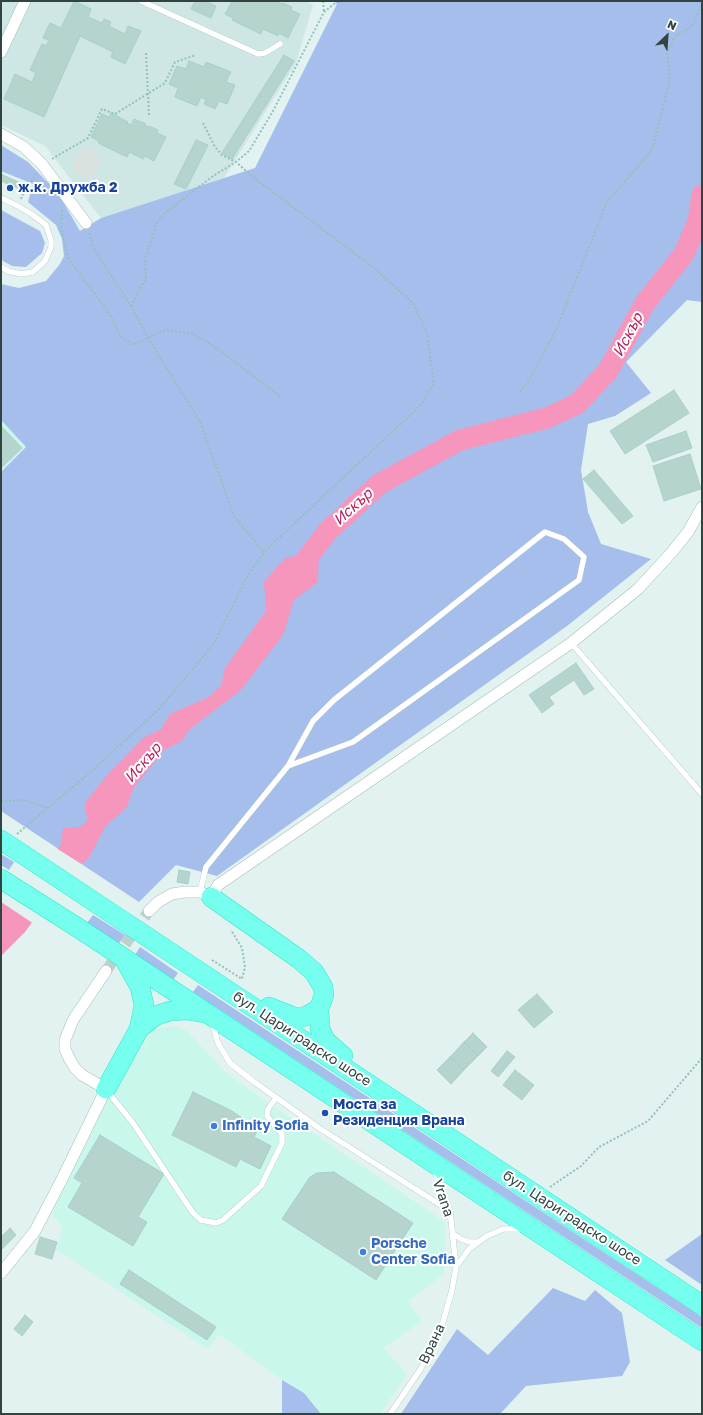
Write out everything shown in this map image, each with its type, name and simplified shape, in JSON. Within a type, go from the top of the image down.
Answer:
[{"type":"highway","name":"бул. Цариградско шосе","points":[[12,842],[100,905],[702,1305]]},
{"type":"highway","points":[[2,879],[702,1341]]},
{"type":"highway","points":[[205,894],[299,959],[314,972],[323,987],[324,995],[319,1009],[320,1029],[326,1041],[391,1098]]},
{"type":"highway","points":[[106,1089],[138,1029],[144,1004],[140,987],[124,959]]},
{"type":"highway","points":[[231,992],[299,1018],[319,1009]]},
{"type":"highway","points":[[138,1029],[155,1016],[170,1011],[187,1010],[208,1015]]},
{"type":"street","points":[[1,52],[25,1]]},
{"type":"street","points":[[1,134],[24,147],[42,164],[63,190],[86,223]]},
{"type":"street","points":[[150,911],[158,902],[172,894],[185,892],[205,894],[571,643],[638,589],[688,532],[702,507]]},
{"type":"street","points":[[1,1273],[34,1231],[62,1180],[106,1089],[82,1075],[75,1068],[65,1049],[64,1040],[73,1020],[106,971]]},
{"type":"lane","points":[[141,1],[258,54],[265,53],[280,44]]},
{"type":"lane","points":[[1,198],[18,206],[46,225],[51,240],[51,247],[45,261],[33,272],[21,274],[8,272],[1,267]]},
{"type":"lane","points":[[205,894],[206,867],[288,766],[313,722],[334,700],[545,532],[564,540],[584,558],[579,580],[353,742],[288,766]]},
{"type":"lane","points":[[571,643],[702,794]]},
{"type":"lane","points":[[208,1015],[218,1043],[230,1063],[319,1128],[450,1211]]},
{"type":"lane","points":[[106,1089],[133,1123],[193,1213],[201,1220],[216,1223],[223,1220],[261,1186],[282,1143],[282,1134],[267,1116],[268,1109],[276,1098]]},
{"type":"lane","name":"Vrana","points":[[430,1162],[450,1211],[456,1267]]},
{"type":"lane","points":[[456,1267],[469,1249],[487,1236],[503,1229],[536,1231]]},
{"type":"lane","name":"Vrana","points":[[453,1234],[469,1242],[480,1242]]},
{"type":"lane","name":"Врана","points":[[390,1414],[420,1370],[434,1345],[443,1322],[452,1290],[456,1267]]},
{"type":"path","points":[[323,1],[324,12]]},
{"type":"path","points":[[131,306],[146,278],[145,259],[157,223],[170,209],[249,151],[273,111],[324,12],[338,1]]},
{"type":"path","points":[[520,392],[530,379],[556,330],[606,202],[652,150],[670,79],[667,53],[675,37],[692,26],[702,4]]},
{"type":"path","points":[[146,53],[149,115]]},
{"type":"path","points":[[18,206],[23,194],[42,164],[88,138],[102,109],[115,114],[165,83],[175,62],[196,55]]},
{"type":"path","points":[[12,842],[47,808],[94,769],[159,709],[213,645],[248,575],[264,552],[422,404],[434,383],[427,333],[413,303],[374,268],[253,177],[236,162],[222,155],[215,147],[203,123]]},
{"type":"path","points":[[63,190],[61,228],[68,258],[109,313],[121,337],[133,345],[165,330],[191,333],[214,346],[281,397]]},
{"type":"path","points":[[86,223],[95,251],[131,306],[148,338],[200,422],[234,516],[264,552]]},
{"type":"path","points":[[1,801],[24,800],[47,808]]},
{"type":"path","points":[[208,958],[242,979],[245,967],[242,948],[230,928]]},
{"type":"path","points":[[537,1195],[581,1166],[599,1147],[648,1121],[702,1058]]},
{"type":"shaded area","points":[[1,1],[306,1],[313,5],[296,63],[224,178],[101,218],[45,146],[1,125]]},
{"type":"shaded area","points":[[333,1],[702,1],[702,302],[687,300],[626,362],[651,393],[615,416],[588,424],[581,470],[588,512],[601,544],[651,559],[567,626],[217,876],[176,865],[139,902],[1,811],[1,472],[26,447],[1,420],[1,284],[19,288],[46,281],[60,264],[64,256],[62,239],[56,225],[28,202],[33,184],[1,171],[1,145],[28,162],[58,193],[80,231],[101,218],[255,168],[337,4]]},
{"type":"shaded area","points":[[83,146],[103,157],[91,180],[71,169]]},
{"type":"shaded area","points":[[1,210],[40,231],[45,243],[42,253],[26,267],[12,266],[3,261],[1,258]]},
{"type":"shaded area","points":[[1,420],[26,447],[1,472]]},
{"type":"shaded area","points":[[1,854],[14,862],[9,870],[1,865]]},
{"type":"shaded area","points":[[93,915],[125,935],[119,943],[87,923]]},
{"type":"shaded area","points":[[140,947],[178,973],[173,980],[135,955]]},
{"type":"shaded area","points":[[198,985],[702,1317],[702,1328],[193,992]]},
{"type":"shaded area","points":[[173,1026],[187,1031],[226,1073],[445,1222],[444,1274],[408,1301],[422,1321],[383,1348],[407,1374],[380,1414],[321,1414],[304,1393],[282,1380],[219,1334],[208,1349],[57,1250],[62,1227],[52,1214],[106,1103],[154,1029]]},
{"type":"shaded area","points":[[702,1234],[702,1285],[665,1260]]},
{"type":"shaded area","points":[[553,1288],[585,1301],[595,1290],[622,1313],[630,1362],[622,1376],[526,1386],[500,1414],[401,1414],[457,1329],[488,1355]]},
{"type":"shaded area","points":[[282,1380],[304,1393],[321,1414],[282,1414]]},
{"type":"water","points":[[319,541],[318,582],[294,600],[283,635],[241,690],[189,730],[182,741],[164,750],[133,789],[127,807],[105,827],[89,858],[68,874],[25,932],[1,956],[1,897],[37,876],[61,844],[63,828],[80,827],[88,820],[84,804],[108,774],[143,738],[161,729],[170,714],[207,698],[221,686],[225,668],[266,611],[264,582],[285,558],[301,555]]},
{"type":"pier","points":[[56,848],[83,865],[70,875],[34,924],[1,902],[1,894],[36,874]]},
{"type":"building","points":[[74,1],[91,9],[88,17],[102,23],[104,19],[111,22],[109,26],[125,34],[128,26],[141,31],[125,64],[111,57],[113,52],[80,36],[44,117],[4,99],[15,74],[32,82],[36,73],[30,70],[42,44],[46,46],[49,40],[43,38],[50,23],[61,28]]},
{"type":"building","points":[[195,1],[205,1],[216,6],[211,18],[191,9]]},
{"type":"building","points":[[232,1],[279,1],[279,3],[292,7],[291,10],[300,14],[288,38],[279,33],[278,36],[263,29],[261,34],[232,20],[233,18],[225,14]]},
{"type":"building","points":[[284,55],[294,61],[232,159],[222,153]]},
{"type":"building","points":[[189,61],[204,67],[206,62],[231,72],[226,82],[235,85],[227,104],[219,101],[215,109],[204,104],[206,100],[201,97],[197,106],[175,97],[178,88],[169,84],[177,66],[186,69]]},
{"type":"building","points":[[111,113],[131,125],[134,119],[146,124],[145,126],[158,130],[157,133],[166,137],[154,161],[145,156],[143,159],[129,152],[127,157],[98,143],[99,141],[91,137],[102,114],[109,117]]},
{"type":"building","points":[[196,140],[208,145],[186,189],[174,184]]},
{"type":"building","points":[[1,174],[25,185],[22,190],[1,181]]},
{"type":"building","points":[[674,390],[689,413],[625,454],[610,431]]},
{"type":"building","points":[[1,426],[22,448],[1,468]]},
{"type":"building","points":[[686,431],[692,448],[653,462],[646,445]]},
{"type":"building","points":[[690,454],[701,489],[664,501],[653,466]]},
{"type":"building","points":[[594,470],[633,516],[622,524],[583,479]]},
{"type":"building","points":[[576,663],[594,689],[584,695],[574,680],[549,697],[554,704],[542,713],[529,695]]},
{"type":"building","points":[[179,870],[190,872],[188,884],[177,882]]},
{"type":"building","points":[[537,994],[553,1012],[534,1028],[518,1010]]},
{"type":"building","points":[[473,1033],[487,1047],[478,1056],[464,1042]]},
{"type":"building","points":[[464,1042],[478,1056],[464,1070],[450,1057]]},
{"type":"building","points":[[507,1051],[515,1057],[498,1077],[491,1071]]},
{"type":"building","points":[[450,1057],[464,1070],[451,1084],[437,1070]]},
{"type":"building","points":[[515,1070],[534,1085],[522,1100],[503,1085]]},
{"type":"building","name":"Infinity Sofia","points":[[193,1092],[232,1111],[248,1122],[257,1131],[254,1137],[271,1146],[260,1169],[240,1159],[236,1167],[172,1135]]},
{"type":"building","points":[[100,1135],[164,1174],[138,1217],[147,1222],[133,1246],[68,1207],[82,1183],[74,1178]]},
{"type":"building","name":"Porsche Center Sofia","points":[[334,1172],[413,1223],[376,1280],[282,1219],[310,1177],[317,1173]]},
{"type":"building","points":[[10,1228],[16,1235],[1,1250],[1,1237]]},
{"type":"building","points":[[40,1237],[57,1242],[52,1259],[35,1254]]},
{"type":"building","points":[[129,1270],[216,1327],[207,1340],[120,1284]]},
{"type":"building","points":[[25,1315],[33,1322],[22,1336],[14,1329]]},
{"type":"waterway","name":"Искър","points":[[302,565],[327,532],[379,484],[460,440],[547,418],[577,404],[608,371],[645,303],[684,254],[698,221],[702,195]]},
{"type":"tunnel","points":[[106,971],[149,911]]},
{"type":"place","name":"ж.к. Дружба 2","points":[[10,188]]},
{"type":"place","name":"Моста за Резиденция Врана","points":[[325,1113]]},
{"type":"place","name":"Infinity Sofia","points":[[214,1126]]},
{"type":"place","name":"Porsche Center Sofia","points":[[363,1252]]}]
